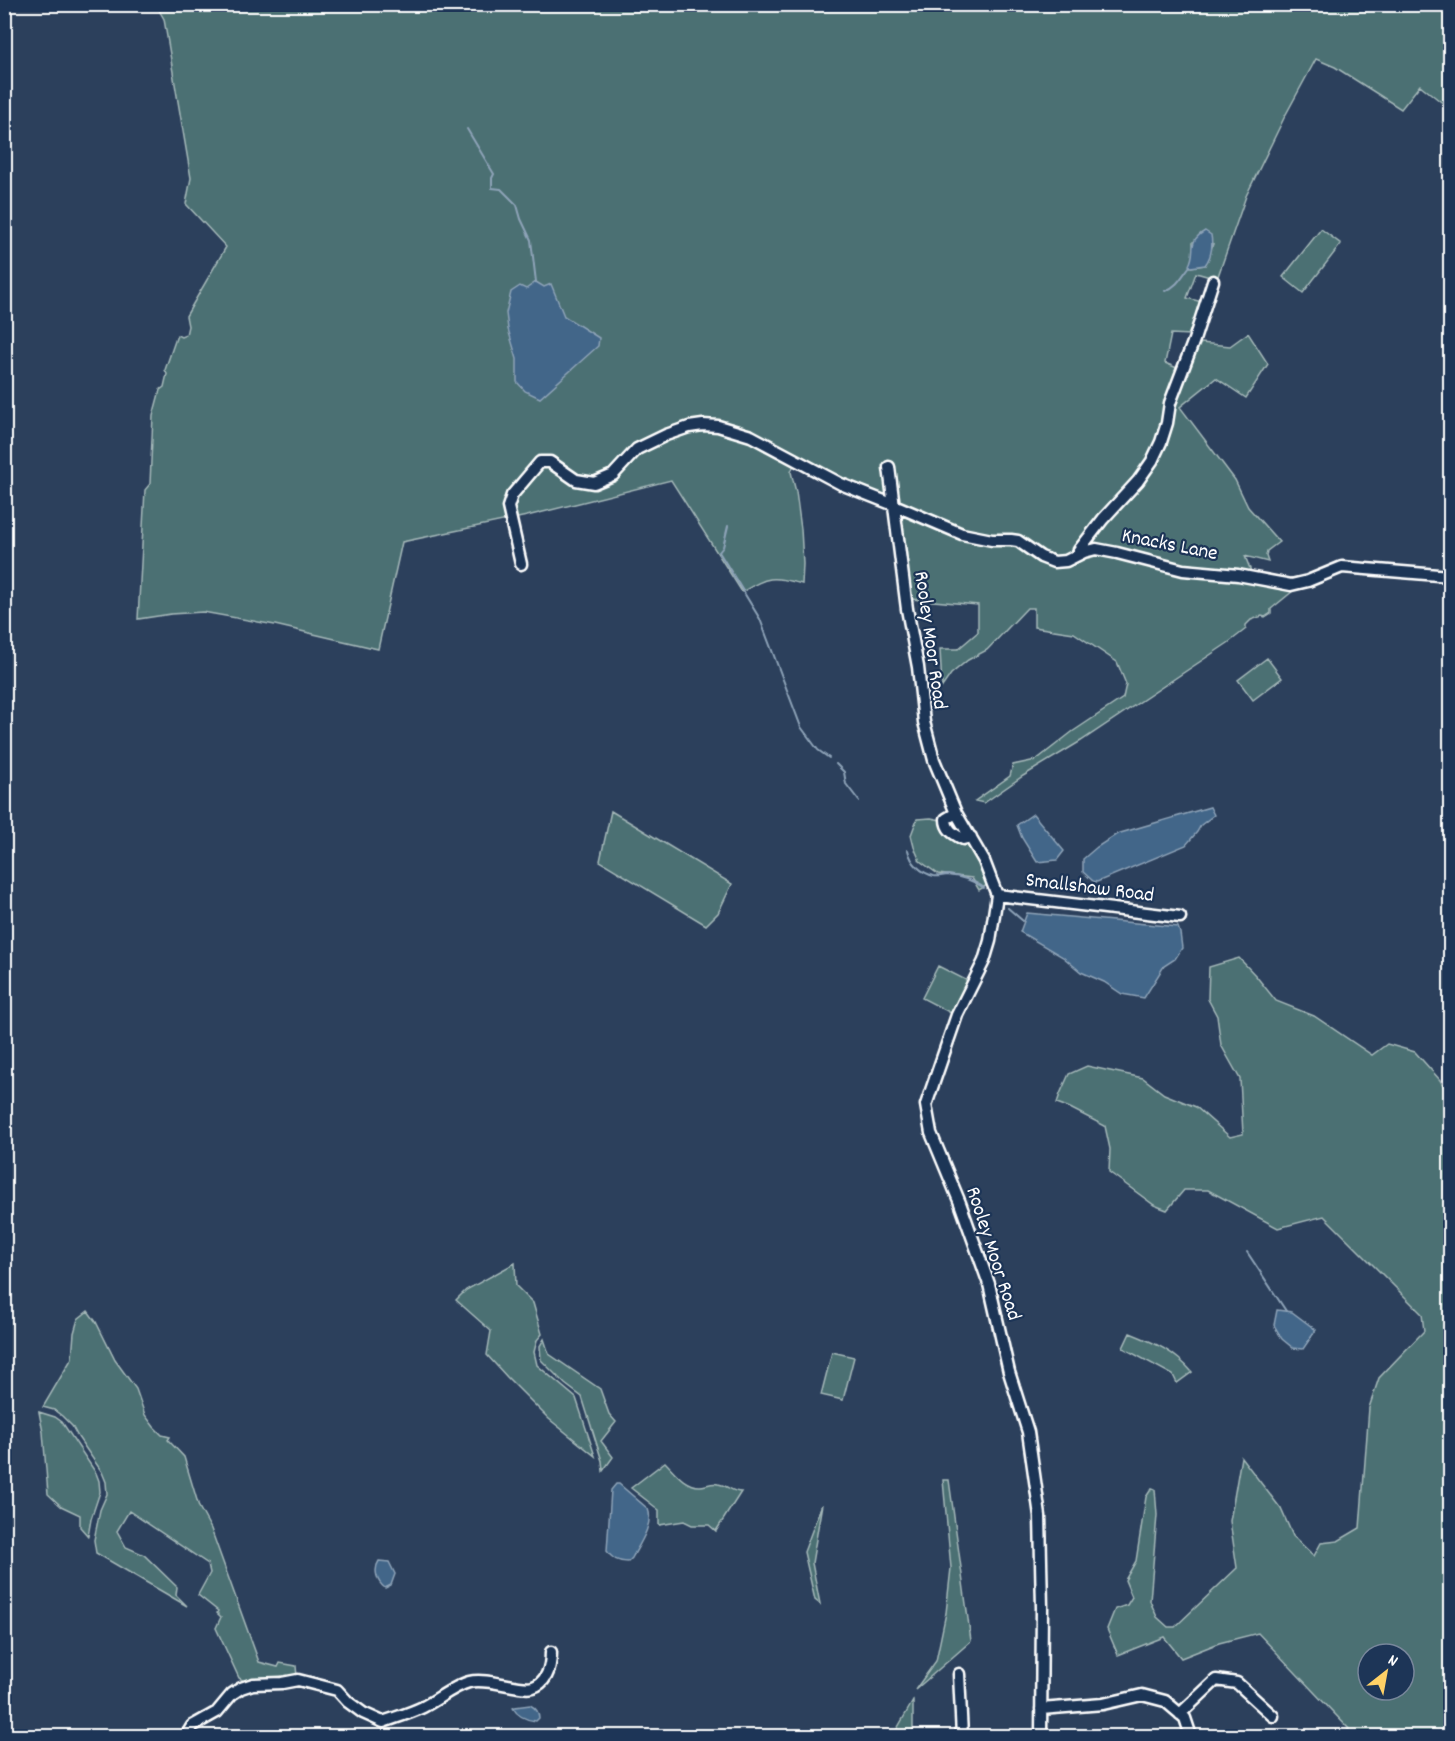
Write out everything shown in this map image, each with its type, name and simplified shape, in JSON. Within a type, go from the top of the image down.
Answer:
[{"type":"street","points":[[1080,554],[1079,550],[1103,519],[1138,482],[1152,461],[1161,442],[1170,403],[1214,281]]},
{"type":"street","name":"Knacks Lane","points":[[520,564],[508,507],[509,501],[540,462],[550,462],[576,480],[594,483],[613,475],[637,449],[689,427],[703,425],[718,426],[751,436],[841,484],[962,534],[992,540],[1018,541],[1041,557],[1054,562],[1066,561],[1096,549],[1183,570],[1238,575],[1291,585],[1308,581],[1342,567],[1450,576]]},
{"type":"street","name":"Rooley Moor Road","points":[[889,467],[924,722],[934,760],[956,813],[984,861],[995,886],[996,895],[990,941],[984,961],[957,1015],[926,1105],[931,1133],[960,1203],[989,1284],[1010,1372],[1028,1432],[1040,1516],[1041,1737]]},
{"type":"street","name":"Rooley Moor Road","points":[[956,813],[946,819],[948,829],[963,839],[971,837]]},
{"type":"street","name":"Smallshaw Road","points":[[996,895],[1180,916]]},
{"type":"street","points":[[186,1737],[192,1726],[217,1712],[232,1694],[253,1684],[298,1680],[337,1690],[348,1702],[383,1722],[422,1707],[467,1682],[498,1682],[531,1688],[539,1684],[547,1674],[552,1652]]},
{"type":"street","points":[[959,1674],[962,1737]]},
{"type":"street","points":[[1180,1714],[1216,1680],[1238,1683],[1273,1716]]},
{"type":"street","points":[[1041,1710],[1103,1704],[1142,1695],[1165,1701],[1185,1718],[1191,1737]]},
{"type":"green space","points":[[156,5],[1450,5],[1450,109],[1420,85],[1401,109],[1335,67],[1316,59],[1246,196],[1217,279],[1196,273],[1187,298],[1202,302],[1190,335],[1171,334],[1165,363],[1177,368],[1169,393],[1181,383],[1201,343],[1230,346],[1248,333],[1268,364],[1246,398],[1216,378],[1180,407],[1235,480],[1248,507],[1279,542],[1267,551],[1268,562],[1245,556],[1256,584],[1290,588],[1293,591],[1271,609],[1271,613],[1251,620],[1246,625],[1246,629],[1228,643],[984,803],[975,801],[1010,776],[1013,765],[1036,760],[1072,732],[1123,698],[1126,684],[1117,662],[1074,633],[1034,627],[1034,608],[1027,608],[987,650],[968,660],[951,674],[942,687],[940,649],[958,649],[978,632],[978,605],[911,599],[898,501],[867,492],[797,457],[791,472],[801,529],[802,584],[770,579],[742,592],[671,480],[527,516],[402,542],[378,649],[275,625],[203,612],[138,619],[145,490],[150,484],[153,416],[160,390],[164,387],[167,374],[165,370],[177,335],[181,337],[186,335],[188,326],[186,316],[226,247],[186,204],[191,178],[164,19]],"holes":[[[1193,242],[1213,244],[1205,265],[1191,267],[1194,253]]]},
{"type":"green space","points":[[1321,229],[1341,244],[1303,293],[1283,277]]},
{"type":"green space","points":[[1267,658],[1282,678],[1253,700],[1238,680]]},
{"type":"green space","points":[[611,811],[732,884],[718,913],[706,925],[600,861]]},
{"type":"green space","points":[[917,819],[941,820],[945,831],[973,850],[989,884],[979,890],[972,878],[938,874],[920,861],[911,835]]},
{"type":"green space","points":[[1239,958],[1276,1001],[1314,1016],[1372,1055],[1387,1044],[1415,1052],[1440,1080],[1450,1096],[1450,1736],[1339,1736],[1349,1729],[1258,1633],[1219,1643],[1181,1658],[1164,1637],[1118,1655],[1107,1629],[1115,1609],[1127,1605],[1132,1597],[1125,1580],[1136,1561],[1146,1497],[1152,1488],[1155,1489],[1157,1515],[1150,1601],[1157,1617],[1168,1627],[1175,1627],[1237,1568],[1230,1521],[1241,1457],[1281,1509],[1293,1536],[1314,1556],[1321,1543],[1338,1541],[1360,1528],[1369,1408],[1379,1378],[1424,1331],[1422,1314],[1324,1216],[1278,1228],[1208,1190],[1184,1190],[1167,1210],[1154,1205],[1109,1172],[1110,1149],[1105,1126],[1057,1103],[1069,1074],[1087,1066],[1143,1078],[1164,1094],[1196,1107],[1230,1137],[1243,1134],[1240,1079],[1221,1045],[1217,1016],[1208,999],[1209,967]]},
{"type":"green space","points":[[938,966],[968,981],[951,1013],[922,998]]},
{"type":"green space","points":[[515,1263],[516,1286],[533,1303],[542,1334],[537,1340],[534,1352],[537,1365],[576,1398],[595,1456],[549,1419],[487,1355],[491,1331],[456,1300],[466,1290]]},
{"type":"green space","points":[[88,1311],[115,1360],[136,1389],[145,1415],[162,1435],[170,1437],[168,1440],[184,1457],[199,1507],[211,1529],[259,1662],[278,1667],[280,1663],[296,1666],[297,1677],[244,1681],[239,1678],[216,1628],[221,1617],[218,1611],[198,1595],[210,1573],[208,1564],[129,1511],[117,1531],[126,1547],[144,1555],[177,1587],[176,1595],[187,1606],[96,1553],[94,1540],[100,1510],[107,1494],[106,1482],[72,1426],[54,1410],[43,1407],[72,1358],[74,1333],[78,1319]]},
{"type":"green space","points":[[1130,1333],[1164,1348],[1192,1372],[1177,1383],[1173,1375],[1123,1348]]},
{"type":"green space","points":[[544,1339],[549,1354],[600,1389],[609,1414],[616,1422],[601,1441],[613,1457],[603,1471],[582,1397],[541,1360],[540,1346]]},
{"type":"green space","points":[[832,1352],[854,1357],[843,1400],[821,1395]]},
{"type":"green space","points":[[39,1412],[62,1422],[96,1473],[100,1492],[88,1536],[80,1527],[80,1515],[61,1506],[48,1494]]},
{"type":"green space","points":[[665,1462],[689,1484],[700,1486],[716,1484],[741,1492],[716,1531],[709,1525],[692,1525],[684,1521],[659,1525],[659,1510],[631,1488]]},
{"type":"green space","points":[[943,1480],[949,1480],[971,1641],[915,1690],[936,1661],[946,1613],[951,1568]]},
{"type":"green space","points":[[822,1504],[812,1563],[820,1604],[815,1600],[804,1552]]},
{"type":"green space","points":[[913,1701],[913,1736],[893,1736]]},
{"type":"water","points":[[1205,231],[1211,235],[1211,254],[1205,265],[1191,267],[1189,265],[1194,243]]},
{"type":"water","points":[[536,282],[544,287],[551,284],[564,316],[599,338],[598,346],[540,398],[525,391],[517,382],[517,359],[506,313],[511,292],[520,286],[526,289]]},
{"type":"water","points":[[1210,807],[1214,815],[1201,825],[1186,845],[1097,882],[1083,872],[1083,859],[1117,834]]},
{"type":"water","points":[[1033,814],[1064,851],[1057,860],[1037,862],[1022,838],[1017,825]]},
{"type":"water","points":[[1027,913],[1178,927],[1182,948],[1175,959],[1164,966],[1144,998],[1122,994],[1104,982],[1081,972],[1063,957],[1020,932]]},
{"type":"water","points":[[1277,1310],[1292,1312],[1316,1330],[1303,1349],[1293,1348],[1282,1339],[1274,1325]]},
{"type":"water","points":[[619,1484],[648,1509],[649,1515],[645,1534],[628,1562],[616,1559],[607,1551],[611,1490]]},
{"type":"water","points":[[379,1561],[389,1562],[395,1574],[391,1585],[385,1588],[377,1576],[376,1568]]},
{"type":"water","points":[[530,1705],[538,1714],[539,1718],[536,1721],[523,1718],[513,1708],[515,1707]]},
{"type":"waterway","points":[[467,129],[494,174],[492,188],[501,189],[517,205],[531,240],[536,282]]},
{"type":"waterway","points":[[1165,291],[1177,284],[1190,266]]},
{"type":"waterway","points":[[728,526],[723,547],[719,552],[760,619],[801,727],[818,750],[829,758]]},
{"type":"waterway","points":[[836,764],[844,772],[846,784],[859,801]]},
{"type":"waterway","points":[[908,850],[914,863],[925,873],[962,878],[984,888]]},
{"type":"waterway","points":[[1008,908],[1023,921]]},
{"type":"waterway","points":[[1247,1252],[1286,1311]]}]
